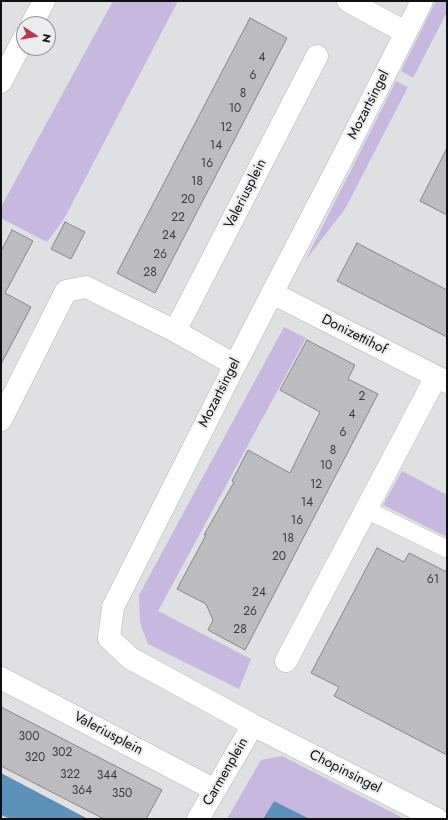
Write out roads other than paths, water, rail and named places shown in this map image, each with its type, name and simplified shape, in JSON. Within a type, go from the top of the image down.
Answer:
[{"type":"street","points":[[36,16],[44,1]]},
{"type":"street","points":[[348,1],[406,32]]},
{"type":"street","name":"Mozartsingel","points":[[253,725],[130,658],[109,638],[113,607],[234,365],[422,1]]},
{"type":"street","points":[[1,82],[16,53]]},
{"type":"street","name":"Valeriusplein","points":[[175,331],[317,56]]},
{"type":"street","points":[[1,420],[66,291],[86,287],[175,331],[234,365]]},
{"type":"street","name":"Donizettihof","points":[[272,292],[441,380],[367,510],[286,661]]},
{"type":"street","points":[[367,510],[447,549]]},
{"type":"street","name":"Valeriusplein","points":[[1,678],[215,790]]},
{"type":"street","name":"Carmenplein","points":[[198,819],[253,725]]},
{"type":"street","name":"Chopinsingel","points":[[253,725],[437,819]]},
{"type":"water","points":[[1,773],[88,819],[11,819],[3,816],[1,814]]},
{"type":"water","points":[[274,801],[310,819],[263,819]]}]
